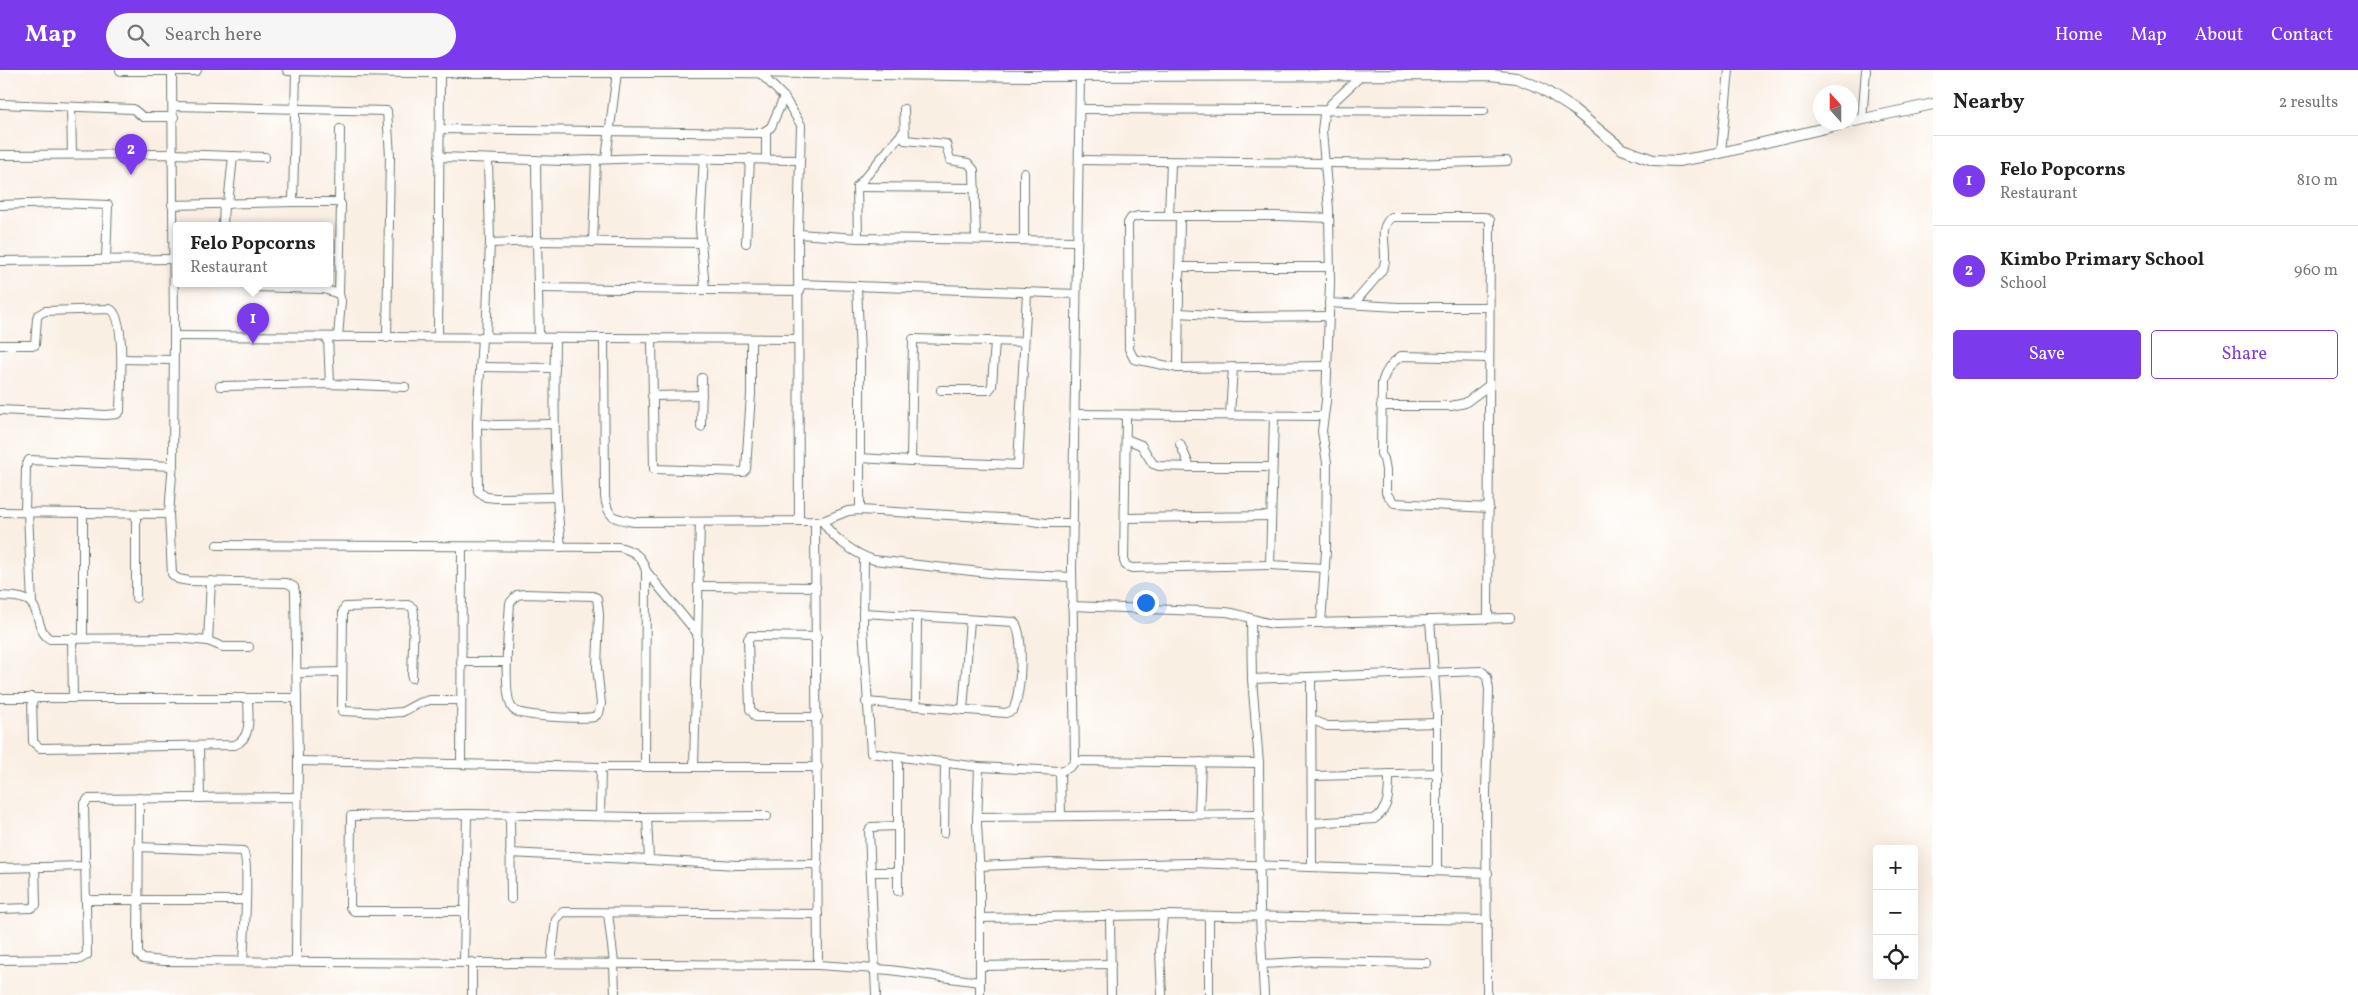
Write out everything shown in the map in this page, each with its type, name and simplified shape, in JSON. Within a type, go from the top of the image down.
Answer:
[{"type":"street","points":[[121,70],[196,70]]},
{"type":"street","points":[[288,70],[440,72],[1066,72],[1080,75],[1119,72],[1360,76],[1474,73],[1516,78],[1542,88],[1568,104],[1616,145],[1637,156],[1654,160],[1678,160],[1816,130]]},
{"type":"street","points":[[293,202],[296,70]]},
{"type":"street","points":[[1721,152],[1729,70]]},
{"type":"street","points":[[1862,120],[1866,70]]},
{"type":"street","points":[[0,261],[173,258],[174,106],[172,71]]},
{"type":"street","points":[[438,337],[440,72]]},
{"type":"street","points":[[606,159],[617,72]]},
{"type":"street","points":[[759,72],[784,97],[800,125],[798,234],[799,521]]},
{"type":"street","points":[[864,557],[863,613],[866,702],[871,753],[979,767],[1068,769],[1075,761],[1072,577],[1076,241],[1081,109],[1080,75]]},
{"type":"street","points":[[1321,623],[1325,568],[1327,463],[1322,436],[1326,401],[1330,267],[1330,218],[1322,131],[1324,114],[1339,95],[1360,76]]},
{"type":"street","points":[[766,159],[766,132],[784,97]]},
{"type":"street","points":[[0,104],[133,109],[143,116],[174,117]]},
{"type":"street","points":[[1858,121],[1933,104]]},
{"type":"street","points":[[174,106],[384,110],[388,112],[390,156],[387,338]]},
{"type":"street","points":[[71,107],[72,154]]},
{"type":"street","points":[[904,109],[904,138],[907,142],[948,146],[950,160],[968,163],[974,170],[976,238]]},
{"type":"street","points":[[1081,109],[1484,111]]},
{"type":"street","points":[[440,129],[766,132]]},
{"type":"street","points":[[338,337],[342,242],[341,204],[339,202],[340,130]]},
{"type":"street","points":[[858,238],[857,187],[904,131]]},
{"type":"street","points":[[0,155],[173,154],[265,157]]},
{"type":"street","points":[[223,222],[233,156]]},
{"type":"street","points":[[439,158],[536,160],[704,157],[799,160]]},
{"type":"street","points":[[704,157],[701,189],[705,290]]},
{"type":"street","points":[[746,243],[750,158]]},
{"type":"street","points":[[488,159],[490,242],[484,337],[480,367],[476,485],[481,495],[496,498],[556,497]]},
{"type":"street","points":[[593,242],[596,159]]},
{"type":"street","points":[[536,160],[539,288],[538,338]]},
{"type":"street","points":[[1079,160],[1411,164],[1507,161]]},
{"type":"street","points":[[1169,216],[1171,162]]},
{"type":"street","points":[[1024,173],[1024,240]]},
{"type":"street","points":[[857,187],[975,188]]},
{"type":"street","points":[[172,205],[339,202]]},
{"type":"street","points":[[0,205],[58,203],[108,205],[106,259]]},
{"type":"street","points":[[1327,366],[1178,368],[1134,359],[1129,350],[1128,223],[1132,218],[1138,216],[1330,218]]},
{"type":"street","points":[[1178,368],[1180,216]]},
{"type":"street","points":[[1354,304],[1384,265],[1384,229],[1387,221],[1392,217],[1485,217],[1490,220],[1488,619]]},
{"type":"street","points":[[798,234],[858,238],[976,238],[1076,241]]},
{"type":"street","points":[[490,242],[702,242]]},
{"type":"street","points":[[1179,267],[1330,267]]},
{"type":"street","points":[[539,288],[705,290],[857,286],[1076,294]]},
{"type":"street","points":[[857,286],[860,356],[860,510]]},
{"type":"street","points":[[173,287],[173,466],[169,514],[172,574],[178,579],[287,583],[294,587],[296,604],[298,761],[296,961]]},
{"type":"street","points":[[253,287],[324,289],[339,294]]},
{"type":"street","points":[[860,458],[1018,465],[1028,293]]},
{"type":"street","points":[[1329,303],[1489,307]]},
{"type":"street","points":[[0,345],[35,345],[38,314],[45,311],[110,309],[114,311],[119,320],[122,359],[120,411],[117,414],[0,410]]},
{"type":"street","points":[[1179,313],[1244,317],[1328,316]]},
{"type":"street","points":[[174,336],[484,337],[604,340],[798,339]]},
{"type":"street","points":[[328,337],[330,384]]},
{"type":"street","points":[[555,338],[554,424],[556,497],[561,547]]},
{"type":"street","points":[[652,339],[654,469],[746,471],[751,394],[751,339]]},
{"type":"street","points":[[911,461],[913,339],[1024,342]]},
{"type":"street","points":[[604,340],[605,497],[607,510],[612,516],[634,522],[819,521],[848,511],[860,510],[1018,519],[1046,523],[1073,523]]},
{"type":"street","points":[[941,390],[989,390],[992,386],[995,341]]},
{"type":"street","points":[[1488,358],[1401,356],[1394,361],[1384,374],[1382,383],[1380,446],[1386,470],[1386,493],[1394,503],[1489,508]]},
{"type":"street","points":[[122,359],[172,360]]},
{"type":"street","points":[[480,367],[555,368]]},
{"type":"street","points":[[1230,415],[1233,367]]},
{"type":"street","points":[[701,427],[702,378]]},
{"type":"street","points":[[220,386],[330,384],[405,387]]},
{"type":"street","points":[[1381,406],[1451,406],[1465,403],[1488,386]]},
{"type":"street","points":[[652,396],[702,395]]},
{"type":"street","points":[[1075,414],[1323,416]]},
{"type":"street","points":[[1126,415],[1124,561],[1126,566],[1132,568],[1270,565],[1325,568]]},
{"type":"street","points":[[1270,565],[1274,416]]},
{"type":"street","points":[[477,423],[495,425],[554,424]]},
{"type":"street","points":[[1126,439],[1141,445],[1154,464],[1167,467],[1272,466]]},
{"type":"street","points":[[1180,444],[1190,467]]},
{"type":"street","points":[[173,466],[29,460],[26,466],[32,604],[44,635],[50,639],[177,638],[208,641],[223,646],[249,647]]},
{"type":"street","points":[[0,512],[169,514]]},
{"type":"street","points":[[83,513],[83,638]]},
{"type":"street","points":[[136,515],[136,598]]},
{"type":"street","points":[[1126,518],[1271,516]]},
{"type":"street","points":[[819,521],[829,531],[864,557],[886,562],[998,574],[1072,577]]},
{"type":"street","points":[[818,965],[816,587],[819,521]]},
{"type":"street","points":[[694,767],[700,522]]},
{"type":"street","points":[[217,545],[619,547],[631,550],[644,562],[646,571],[645,767]]},
{"type":"street","points":[[461,763],[462,547]]},
{"type":"street","points":[[646,571],[697,633]]},
{"type":"street","points":[[208,641],[211,581]]},
{"type":"street","points":[[698,586],[816,587]]},
{"type":"street","points":[[517,595],[593,596],[597,598],[599,615],[597,667],[601,704],[599,713],[594,717],[527,714],[514,711],[510,706],[508,695],[507,662],[510,603],[517,595]]},
{"type":"street","points":[[0,596],[24,599],[32,604]]},
{"type":"street","points":[[412,678],[413,608],[408,605],[345,607],[343,611],[342,672],[342,709],[344,712],[402,712],[419,703],[430,700],[461,700]]},
{"type":"street","points":[[1072,606],[1226,612],[1274,624],[1510,618]]},
{"type":"street","points":[[863,613],[1014,622],[1017,626],[1019,693],[1013,710],[1006,713],[866,702]]},
{"type":"street","points":[[916,706],[917,617]]},
{"type":"street","points":[[1251,619],[1252,678],[1259,764],[1260,917],[1264,995]]},
{"type":"street","points":[[963,710],[970,620]]},
{"type":"street","points":[[1430,620],[1437,723],[1437,870]]},
{"type":"street","points":[[817,637],[750,636],[748,639],[750,709],[753,715],[756,717],[818,717]]},
{"type":"street","points":[[72,638],[73,697]]},
{"type":"street","points":[[461,662],[507,662]]},
{"type":"street","points":[[297,673],[342,672]]},
{"type":"street","points":[[1252,678],[1482,672],[1487,677],[1489,690],[1486,791],[1488,872],[1487,995]]},
{"type":"street","points":[[1311,677],[1312,867]]},
{"type":"street","points":[[32,697],[33,742],[40,748],[235,745],[242,742],[248,728],[248,698]]},
{"type":"street","points":[[0,698],[297,698]]},
{"type":"street","points":[[1311,719],[1327,726],[1437,723]]},
{"type":"street","points":[[199,747],[200,798]]},
{"type":"street","points":[[898,758],[898,891]]},
{"type":"street","points":[[298,761],[601,767],[818,767]]},
{"type":"street","points":[[1075,761],[1259,764]]},
{"type":"street","points":[[1199,814],[1201,762]]},
{"type":"street","points":[[944,833],[945,763]]},
{"type":"street","points":[[600,816],[601,767]]},
{"type":"street","points":[[979,767],[977,817],[980,995]]},
{"type":"street","points":[[1060,770],[1061,816]]},
{"type":"street","points":[[1312,776],[1438,773]]},
{"type":"street","points":[[1312,823],[1374,819],[1382,814],[1388,797],[1389,774]]},
{"type":"street","points":[[0,960],[84,958],[87,955],[84,805],[88,799],[297,797]]},
{"type":"street","points":[[139,798],[138,954],[140,958],[164,961],[818,965],[876,969],[980,982]]},
{"type":"street","points":[[467,814],[465,911],[472,995]]},
{"type":"street","points":[[465,911],[354,911],[350,908],[350,818],[353,815],[467,814],[646,817],[767,816]]},
{"type":"street","points":[[977,817],[1260,814]]},
{"type":"street","points":[[510,815],[511,899]]},
{"type":"street","points":[[646,817],[649,860]]},
{"type":"street","points":[[876,995],[869,831],[871,827],[897,826]]},
{"type":"street","points":[[138,847],[243,851],[245,856],[245,900],[243,961]]},
{"type":"street","points":[[510,853],[737,865],[818,864]]},
{"type":"street","points":[[979,866],[1051,863],[1260,865],[1488,872]]},
{"type":"street","points":[[0,868],[86,866]]},
{"type":"street","points":[[0,909],[31,908],[36,905],[35,868]]},
{"type":"street","points":[[870,872],[898,872]]},
{"type":"street","points":[[87,900],[245,900]]},
{"type":"street","points":[[551,963],[556,920],[558,914],[563,912],[818,914]]},
{"type":"street","points":[[608,913],[614,963],[615,995]]},
{"type":"street","points":[[1110,915],[1111,995]]},
{"type":"street","points":[[980,918],[1163,915],[1487,920]]},
{"type":"street","points":[[1162,995],[1160,951],[1163,915]]},
{"type":"street","points":[[1209,916],[1209,995]]},
{"type":"street","points":[[1263,964],[1313,961],[1427,964]]},
{"type":"street","points":[[980,966],[1111,964]]},
{"type":"place","name":"Kimbo Primary School","points":[[131,175]]},
{"type":"place","name":"Felo Popcorns","points":[[253,344]]}]
